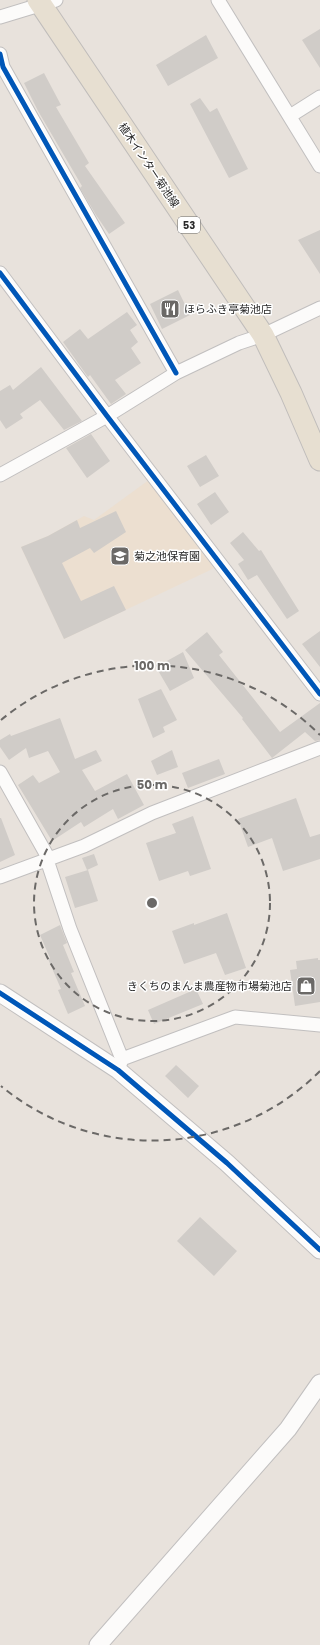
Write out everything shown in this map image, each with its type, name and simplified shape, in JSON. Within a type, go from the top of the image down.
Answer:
[{"type":"main road","name":"植木インター菊池線","points":[[45,2],[262,335],[291,393],[320,460]]},
{"type":"street","points":[[218,0],[320,166]]},
{"type":"street","points":[[0,17],[45,2]]},
{"type":"street","points":[[0,54],[3,67],[176,373]]},
{"type":"street","points":[[290,116],[320,96]]},
{"type":"street","points":[[0,273],[107,416],[320,694]]},
{"type":"street","points":[[0,475],[107,416],[176,373],[239,342],[262,335],[320,308]]},
{"type":"street","points":[[0,877],[84,846],[152,812],[320,748]]},
{"type":"street","points":[[0,772],[49,859],[48,863],[70,929],[120,1064]]},
{"type":"street","points":[[2,998],[120,1064],[320,1250]]},
{"type":"street","points":[[120,1064],[235,1017],[320,1024]]},
{"type":"street","points":[[98,1645],[288,1428],[320,1384]]},
{"type":"shaded area","name":"菊之池保育園","points":[[153,477],[221,565],[64,639],[21,547],[48,536],[84,516],[94,520]]},
{"type":"building","points":[[320,29],[320,68],[302,40]]},
{"type":"building","points":[[206,35],[218,58],[168,86],[156,65]]},
{"type":"building","points":[[44,73],[61,105],[56,107],[89,163],[85,166],[125,223],[109,234],[80,188],[82,186],[38,111],[24,83]]},
{"type":"building","points":[[200,98],[210,112],[217,108],[248,169],[229,178],[190,104]]},
{"type":"building","points":[[320,230],[320,274],[298,240]]},
{"type":"building","name":"ほらふき亭菊池店","points":[[178,290],[190,315],[162,329],[150,304]]},
{"type":"building","points":[[127,312],[137,325],[130,330],[138,342],[131,348],[141,363],[115,380],[126,394],[111,404],[90,375],[88,377],[63,342],[80,329],[88,339]]},
{"type":"building","points":[[41,367],[82,421],[64,430],[40,400],[20,414],[23,418],[6,429],[0,420],[0,391],[10,385],[13,390]]},
{"type":"building","points":[[91,434],[110,461],[87,478],[66,448]]},
{"type":"building","points":[[206,455],[219,476],[200,487],[187,466]]},
{"type":"building","points":[[215,492],[229,512],[211,525],[197,504]]},
{"type":"building","points":[[116,511],[126,532],[94,553],[90,548],[62,563],[81,601],[114,586],[126,610],[64,639],[21,547],[48,536],[77,520],[80,528]]},
{"type":"building","points":[[243,532],[259,551],[261,550],[299,611],[287,619],[257,575],[248,580],[238,564],[244,560],[230,543]]},
{"type":"building","points":[[320,631],[320,667],[302,644]]},
{"type":"building","points":[[207,632],[223,652],[219,655],[280,732],[320,703],[320,740],[315,741],[305,732],[272,758],[242,719],[243,718],[185,650]]},
{"type":"building","points":[[183,652],[194,678],[170,691],[156,667]]},
{"type":"building","points":[[161,689],[177,720],[163,727],[165,732],[153,738],[138,699]]},
{"type":"building","points":[[60,718],[75,759],[96,750],[102,761],[82,770],[95,791],[127,774],[144,805],[118,819],[113,809],[84,827],[81,822],[52,841],[18,785],[33,775],[39,783],[60,772],[48,751],[29,758],[26,748],[9,760],[0,747],[0,740],[10,734],[11,736]]},
{"type":"building","points":[[172,750],[178,767],[157,775],[151,761]]},
{"type":"building","points":[[219,759],[225,774],[188,788],[182,773]]},
{"type":"building","points":[[296,798],[310,837],[320,834],[320,859],[283,871],[272,838],[248,847],[238,819]]},
{"type":"building","points":[[193,816],[211,869],[190,876],[188,871],[159,881],[146,843],[176,833],[172,824]]},
{"type":"building","points":[[0,818],[15,855],[0,862]]},
{"type":"building","points":[[94,854],[98,865],[87,870],[82,858]]},
{"type":"building","points":[[88,870],[98,901],[75,908],[65,877]]},
{"type":"building","points":[[227,913],[246,968],[225,975],[216,953],[184,964],[172,931]]},
{"type":"building","points":[[60,925],[67,943],[63,945],[74,972],[71,973],[85,1006],[68,1014],[58,990],[61,989],[48,959],[50,958],[40,935]]},
{"type":"building","name":"きくちのまんま農産物市場菊池店","points":[[318,958],[318,960],[320,960],[320,1002],[295,1006],[290,970],[297,969],[296,961]]},
{"type":"building","points":[[196,989],[203,1004],[154,1024],[148,1010]]},
{"type":"building","points":[[176,1065],[199,1086],[188,1098],[165,1076]]},
{"type":"building","points":[[200,1217],[237,1251],[214,1276],[177,1241]]},
{"type":"cycle path","points":[[0,54],[3,67],[176,373]]},
{"type":"cycle path","points":[[0,273],[107,416],[320,694]]},
{"type":"cycle path","points":[[0,993],[118,1070],[227,1163],[320,1250]]},
{"type":"place","name":"ほらふき亭菊池店","points":[[170,309]]},
{"type":"place","name":"菊之池保育園","points":[[120,556]]},
{"type":"place","name":"きくちのまんま農産物市場菊池店","points":[[306,986]]}]
